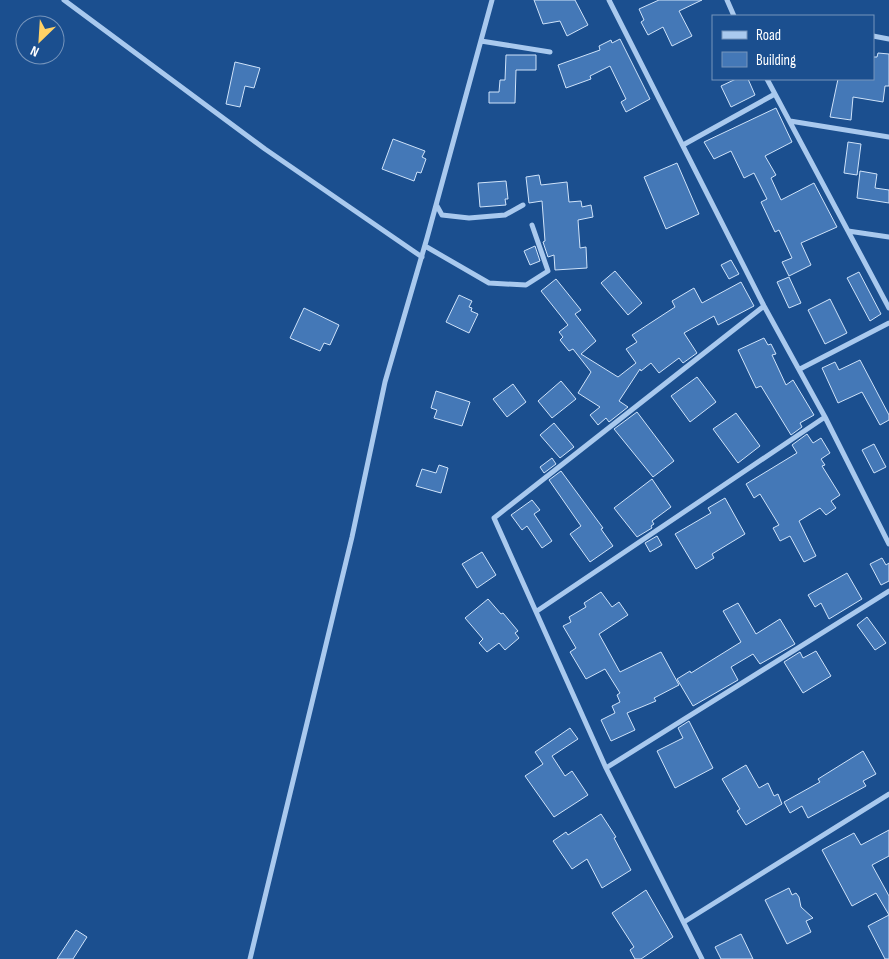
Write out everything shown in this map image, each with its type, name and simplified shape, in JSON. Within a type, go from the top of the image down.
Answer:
[{"type":"street","points":[[64,0],[265,149],[422,257]]},
{"type":"street","points":[[250,959],[345,566],[385,382],[422,257],[492,0]]},
{"type":"street","points":[[609,0],[764,306],[800,369],[889,544]]},
{"type":"street","points":[[726,0],[734,15]]},
{"type":"street","points":[[874,36],[889,39]]},
{"type":"street","points":[[481,42],[550,52]]},
{"type":"street","points":[[768,80],[889,308]]},
{"type":"street","points":[[683,145],[775,94]]},
{"type":"street","points":[[790,121],[889,137]]},
{"type":"street","points":[[436,206],[442,215],[469,218],[505,215],[522,205]]},
{"type":"street","points":[[425,246],[489,283],[526,285],[548,271],[532,225]]},
{"type":"street","points":[[848,231],[889,237]]},
{"type":"street","points":[[702,959],[606,768],[537,610],[494,518],[764,306]]},
{"type":"street","points":[[800,369],[889,324]]},
{"type":"street","points":[[537,610],[825,417]]},
{"type":"street","points":[[606,768],[889,591]]},
{"type":"street","points":[[684,922],[889,794]]},
{"type":"building","points":[[534,0],[575,0],[588,25],[567,36],[560,21],[543,24]]},
{"type":"building","points":[[659,0],[702,0],[679,11],[692,36],[672,46],[663,27],[648,35],[641,22],[644,20],[639,9]]},
{"type":"building","points":[[620,39],[650,99],[626,112],[621,102],[626,99],[610,66],[590,76],[591,79],[566,88],[558,65],[600,50],[599,46],[611,40],[612,43]]},
{"type":"building","points":[[878,53],[889,54],[889,86],[885,86],[883,102],[853,97],[851,120],[830,117],[838,80],[874,80],[874,57],[877,57]]},
{"type":"building","points":[[506,55],[536,55],[536,70],[516,70],[515,103],[489,103],[489,92],[499,92],[500,80],[505,80]]},
{"type":"building","points":[[235,62],[260,68],[254,88],[245,86],[240,107],[226,104]]},
{"type":"building","points":[[734,80],[748,80],[755,95],[731,107],[721,86]]},
{"type":"building","points":[[776,108],[792,142],[765,156],[776,175],[771,178],[781,200],[814,183],[837,227],[801,243],[811,265],[789,276],[782,262],[792,258],[779,230],[775,232],[761,202],[767,199],[754,173],[744,178],[731,151],[714,159],[704,142]]},
{"type":"building","points":[[393,139],[425,151],[422,157],[426,159],[421,173],[417,172],[414,181],[382,169]]},
{"type":"building","points":[[848,142],[861,144],[857,175],[844,173]]},
{"type":"building","points":[[677,163],[699,214],[666,229],[644,177]]},
{"type":"building","points":[[860,171],[877,174],[875,188],[889,190],[889,203],[857,198]]},
{"type":"building","points":[[539,175],[541,185],[567,182],[569,202],[581,201],[582,207],[591,205],[593,217],[578,220],[580,248],[586,247],[587,268],[555,270],[554,255],[548,257],[543,242],[545,241],[542,201],[529,203],[526,177]]},
{"type":"building","points":[[506,181],[508,199],[505,199],[506,205],[480,207],[478,183]]},
{"type":"building","points":[[535,246],[540,261],[530,265],[524,251]]},
{"type":"building","points":[[731,260],[739,274],[729,279],[721,265]]},
{"type":"building","points":[[615,271],[642,303],[628,315],[601,283]]},
{"type":"building","points":[[859,272],[881,314],[870,321],[847,278]]},
{"type":"building","points":[[789,277],[801,303],[789,308],[777,282]]},
{"type":"building","points":[[556,279],[581,310],[575,314],[596,341],[581,354],[618,377],[636,363],[626,349],[637,342],[632,335],[675,307],[672,301],[694,288],[702,303],[741,282],[754,306],[718,325],[714,316],[684,333],[697,353],[683,363],[679,358],[659,373],[651,363],[641,371],[640,369],[619,401],[628,407],[609,422],[606,418],[598,425],[590,415],[600,407],[578,393],[591,372],[573,349],[569,351],[560,340],[563,337],[559,332],[568,325],[541,291]]},
{"type":"building","points":[[459,295],[472,301],[469,307],[472,308],[471,311],[478,314],[469,333],[446,322]]},
{"type":"building","points":[[830,299],[847,333],[825,344],[808,310]]},
{"type":"building","points":[[304,308],[339,325],[330,345],[324,343],[320,351],[290,338]]},
{"type":"building","points":[[764,338],[768,345],[771,344],[776,354],[772,355],[786,385],[793,380],[814,415],[800,423],[802,427],[791,435],[761,386],[756,388],[738,350]]},
{"type":"building","points":[[860,360],[889,415],[889,420],[880,425],[862,392],[838,403],[822,368],[835,362],[839,370]]},
{"type":"building","points":[[697,377],[716,402],[690,422],[671,396]]},
{"type":"building","points":[[561,381],[576,399],[552,418],[538,401]]},
{"type":"building","points":[[513,384],[526,402],[507,417],[493,399]]},
{"type":"building","points":[[436,391],[470,402],[462,426],[434,418],[437,410],[431,408]]},
{"type":"building","points":[[637,412],[674,461],[653,477],[614,429]]},
{"type":"building","points":[[736,413],[760,446],[738,463],[713,429]]},
{"type":"building","points":[[554,423],[574,447],[560,458],[540,435]]},
{"type":"building","points":[[807,434],[813,443],[821,438],[830,453],[821,459],[825,465],[822,466],[840,495],[831,501],[836,508],[826,515],[820,508],[799,521],[816,556],[804,562],[790,536],[780,541],[773,528],[779,525],[760,494],[754,498],[746,484],[797,453],[792,445]]},
{"type":"building","points":[[874,444],[886,467],[874,473],[862,450]]},
{"type":"building","points":[[552,458],[556,464],[544,473],[540,467]]},
{"type":"building","points":[[439,465],[448,468],[441,493],[416,486],[422,469],[436,473]]},
{"type":"building","points":[[561,471],[603,528],[601,529],[613,546],[590,562],[570,534],[581,526],[549,480]]},
{"type":"building","points":[[652,479],[671,507],[652,521],[654,524],[651,526],[652,528],[637,537],[614,508]]},
{"type":"building","points":[[725,498],[745,534],[712,554],[714,558],[696,569],[675,534],[711,513],[708,508]]},
{"type":"building","points":[[532,500],[540,510],[534,514],[552,541],[542,548],[527,526],[522,530],[511,515]]},
{"type":"building","points":[[657,536],[662,545],[650,552],[645,543]]},
{"type":"building","points":[[482,552],[496,575],[477,588],[462,564]]},
{"type":"building","points":[[882,558],[886,565],[889,563],[889,581],[881,585],[870,564]]},
{"type":"building","points":[[847,573],[862,599],[829,619],[821,603],[815,607],[808,595]]},
{"type":"building","points":[[601,592],[612,607],[619,602],[628,615],[599,634],[620,672],[661,652],[679,685],[654,698],[656,701],[627,713],[635,730],[611,741],[601,720],[615,713],[612,706],[620,702],[617,695],[620,693],[605,669],[586,679],[570,652],[576,648],[563,626],[571,622],[569,617],[586,607],[584,603]]},
{"type":"building","points":[[488,599],[518,631],[515,633],[519,638],[505,650],[499,643],[487,652],[479,643],[483,639],[465,618]]},
{"type":"building","points":[[738,603],[756,634],[780,619],[795,644],[760,664],[753,654],[731,667],[738,680],[693,706],[677,679],[690,671],[691,673],[741,642],[723,611]]},
{"type":"building","points":[[867,617],[886,643],[875,650],[857,625]]},
{"type":"building","points":[[816,651],[831,676],[803,693],[784,662],[800,652],[803,658]]},
{"type":"building","points":[[689,721],[713,768],[675,788],[657,751],[683,738],[678,728]]},
{"type":"building","points":[[570,728],[578,739],[552,756],[565,776],[572,771],[588,795],[554,817],[525,776],[543,764],[535,752]]},
{"type":"building","points":[[863,751],[876,774],[863,781],[866,786],[808,818],[802,806],[790,813],[784,802],[820,782],[818,779]]},
{"type":"building","points":[[746,765],[759,788],[768,783],[774,796],[778,794],[782,804],[746,825],[737,811],[740,809],[722,779]]},
{"type":"building","points":[[601,814],[616,837],[614,838],[631,870],[602,888],[587,859],[572,869],[553,841],[566,832],[568,835]]},
{"type":"building","points":[[889,830],[889,856],[872,865],[889,896],[889,915],[876,893],[852,906],[822,850],[854,833],[861,845]]},
{"type":"building","points":[[789,888],[792,895],[796,893],[799,897],[801,907],[813,918],[806,921],[811,932],[787,944],[765,900]]},
{"type":"building","points":[[646,890],[673,937],[641,959],[635,959],[630,950],[634,947],[612,913]]},
{"type":"building","points":[[889,915],[889,959],[885,959],[868,926]]},
{"type":"building","points":[[76,930],[87,937],[73,959],[57,959]]},
{"type":"building","points":[[741,934],[753,959],[721,959],[715,947]]}]
